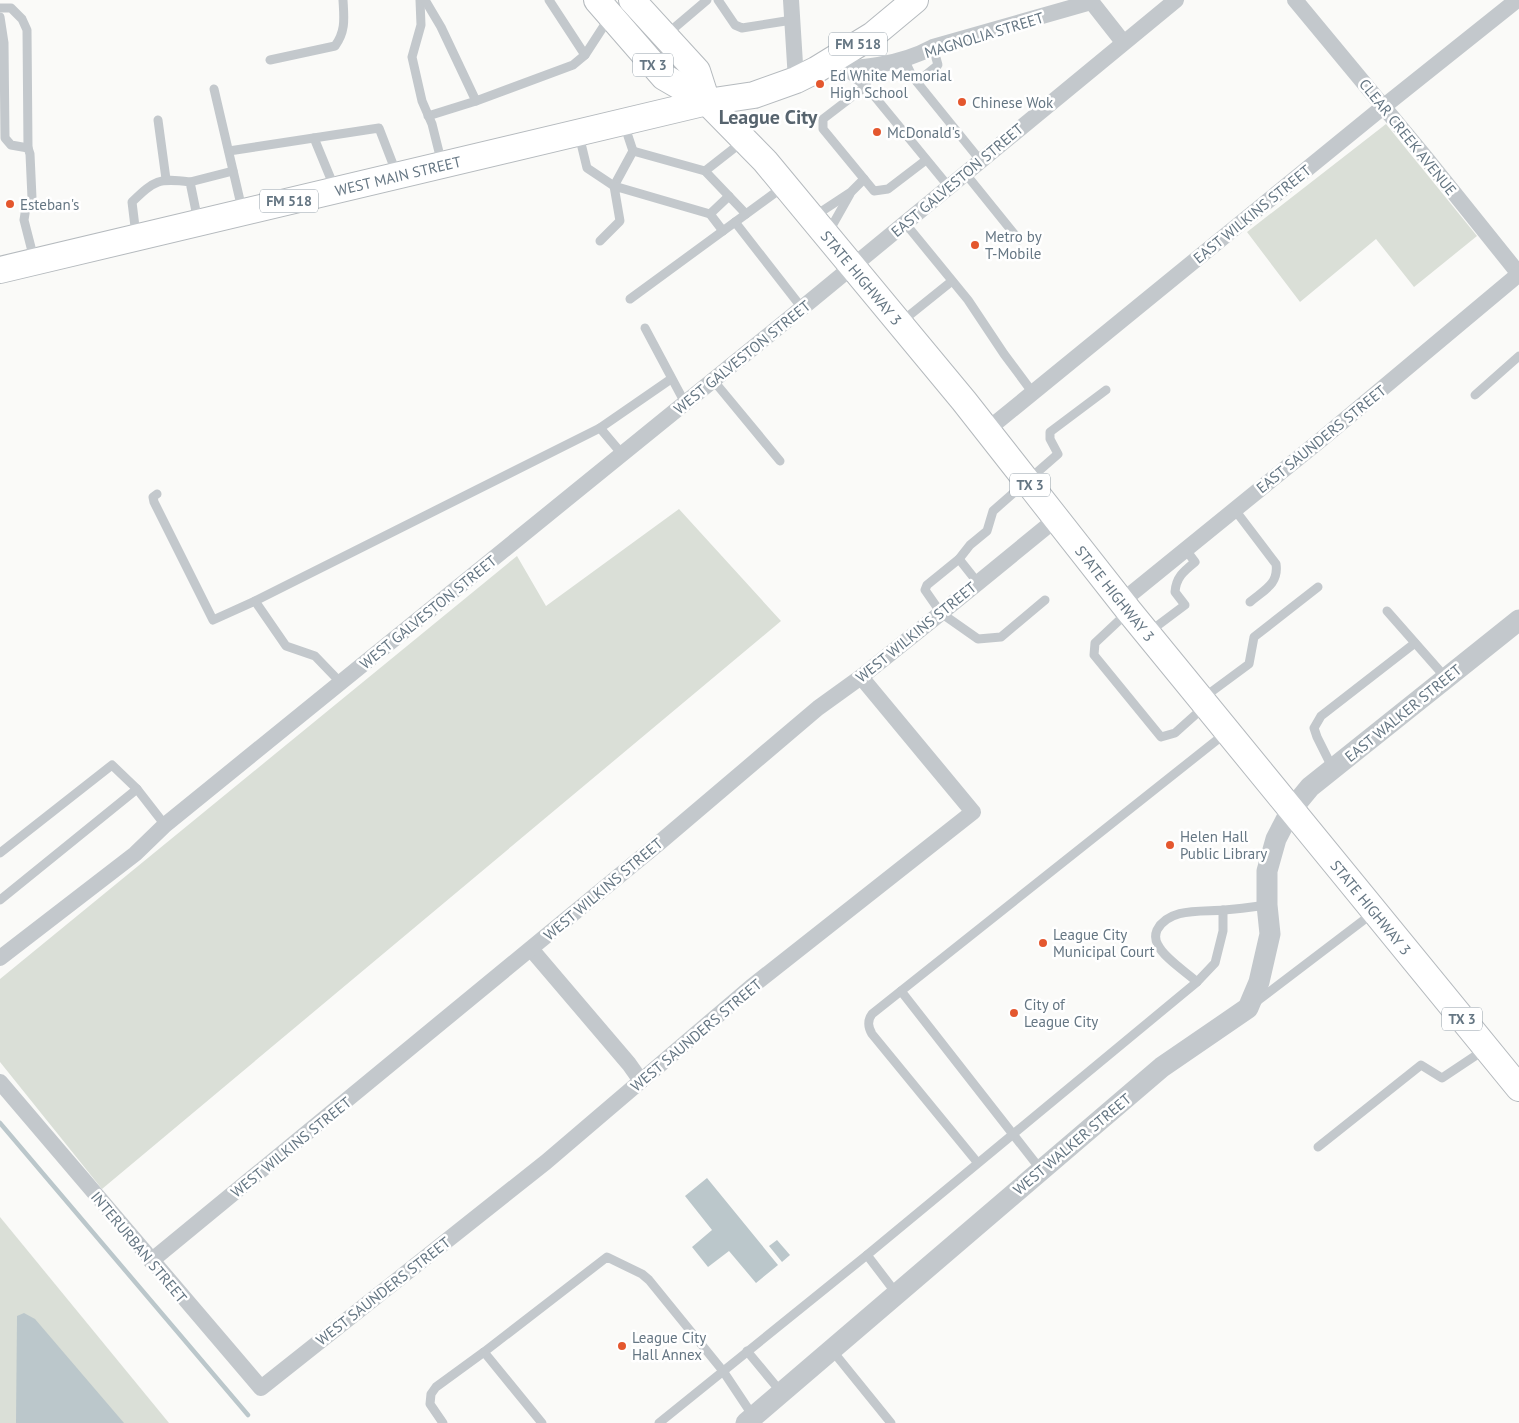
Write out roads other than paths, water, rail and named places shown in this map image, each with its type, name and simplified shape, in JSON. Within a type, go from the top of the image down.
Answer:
[{"type":"main road","name":"STATE HIGHWAY 3","points":[[632,0],[697,71],[708,102]]},
{"type":"main road","name":"FM 518","points":[[708,102],[754,95],[817,73],[873,35],[915,0]]},
{"type":"main road","name":"STATE HIGHWAY 3","points":[[603,8],[664,77],[708,102],[786,185],[820,225],[988,430],[1147,634],[1519,1088]]},
{"type":"main road","name":"WEST MAIN STREET","points":[[0,270],[708,102]]},
{"type":"street","points":[[792,0],[792,20],[817,73]]},
{"type":"street","name":"EAST GALVESTON STREET","points":[[854,266],[1176,0]]},
{"type":"street","name":"CLEAR CREEK AVENUE","points":[[1295,0],[1519,274]]},
{"type":"street","name":"EAST WILKINS STREET","points":[[988,430],[1517,0]]},
{"type":"street","points":[[1090,1],[1123,42]]},
{"type":"street","name":"MAGNOLIA STREET","points":[[817,73],[867,67],[909,58],[933,47],[1090,1]]},
{"type":"street","name":"WEST GALVESTON STREET","points":[[0,958],[135,854],[165,825],[854,266]]},
{"type":"street","name":"EAST SAUNDERS STREET","points":[[1125,606],[1186,550],[1519,274]]},
{"type":"street","name":"WEST WILKINS STREET","points":[[152,1261],[660,843],[818,708],[941,613],[1056,518]]},
{"type":"street","name":"EAST WALKER STREET","points":[[1291,810],[1310,787],[1519,620]]},
{"type":"street","name":"WEST SAUNDERS STREET","points":[[284,1369],[546,1162],[751,988],[973,812],[860,677]]},
{"type":"street","points":[[1248,1008],[1259,982],[1267,954],[1270,934],[1267,905],[1267,872],[1276,839],[1291,810]]},
{"type":"street","points":[[532,948],[641,1081]]},
{"type":"street","name":"WEST WALKER STREET","points":[[750,1420],[1162,1066],[1248,1008]]},
{"type":"street","name":"INTERURBAN STREET","points":[[0,1082],[261,1388],[284,1369]]},
{"type":"lane","points":[[270,60],[335,46],[341,37],[344,26],[343,0]]},
{"type":"lane","points":[[420,0],[421,25],[412,57],[422,101],[432,124],[442,164]]},
{"type":"lane","points":[[424,0],[441,27],[476,101]]},
{"type":"lane","points":[[549,0],[584,55]]},
{"type":"lane","points":[[665,36],[706,0]]},
{"type":"lane","points":[[718,0],[735,25],[742,28],[792,20]]},
{"type":"lane","points":[[0,8],[11,8],[22,19],[28,30],[28,148],[30,154],[32,198],[26,207],[24,220],[35,261]]},
{"type":"lane","points":[[428,116],[476,101],[573,65],[584,55],[603,8]]},
{"type":"lane","points":[[0,17],[4,44],[5,138],[11,145],[28,148]]},
{"type":"lane","points":[[917,82],[938,65],[933,47]]},
{"type":"lane","points":[[909,58],[912,76],[980,160]]},
{"type":"lane","points":[[867,67],[866,86],[823,119],[823,129],[874,191],[888,189],[926,160]]},
{"type":"lane","points":[[817,73],[866,86],[948,187]]},
{"type":"lane","points":[[214,88],[242,212]]},
{"type":"lane","points":[[158,120],[166,179]]},
{"type":"lane","points":[[600,241],[620,221],[614,186],[632,151],[623,122]]},
{"type":"lane","points":[[228,151],[380,128],[397,175]]},
{"type":"lane","points":[[578,132],[587,168],[614,186],[710,214],[723,231]]},
{"type":"lane","points":[[314,138],[335,190]]},
{"type":"lane","points":[[705,171],[745,140]]},
{"type":"lane","points":[[632,151],[705,171],[746,214]]},
{"type":"lane","points":[[136,237],[132,202],[148,187],[166,179],[190,182],[233,170]]},
{"type":"lane","points":[[965,173],[1019,240]]},
{"type":"lane","points":[[820,225],[864,179]]},
{"type":"lane","points":[[190,182],[198,222]]},
{"type":"lane","points":[[630,299],[786,185]]},
{"type":"lane","points":[[820,225],[851,192]]},
{"type":"lane","points":[[710,214],[729,196]]},
{"type":"lane","points":[[735,222],[802,308]]},
{"type":"lane","points":[[906,223],[968,300],[1033,393]]},
{"type":"lane","points":[[900,322],[952,281]]},
{"type":"lane","points":[[645,328],[684,403]]},
{"type":"lane","points":[[1474,395],[1519,356]]},
{"type":"lane","points":[[157,494],[153,498],[154,502],[213,620],[255,601],[600,428],[672,379]]},
{"type":"lane","points":[[713,380],[780,460]]},
{"type":"lane","points":[[1045,600],[1001,638],[978,639],[941,613],[925,590],[927,585],[959,559],[970,545],[987,530],[993,511],[1058,454],[1050,439],[1050,432],[1106,390]]},
{"type":"lane","points":[[600,428],[622,454]]},
{"type":"lane","points":[[1235,510],[1276,564],[1278,572],[1275,581],[1250,602]]},
{"type":"lane","points":[[1147,634],[1185,605],[1175,592],[1180,575],[1194,562],[1186,550]]},
{"type":"lane","points":[[959,559],[978,583]]},
{"type":"lane","points":[[1125,606],[1095,643],[1094,655],[1161,737],[1175,733],[1203,702],[1249,664],[1254,637],[1318,587]]},
{"type":"lane","points":[[255,601],[286,646],[315,656],[341,683]]},
{"type":"lane","points":[[1387,610],[1446,679]]},
{"type":"lane","points":[[1333,769],[1316,737],[1314,728],[1321,716],[1416,643]]},
{"type":"lane","points":[[977,1162],[869,1029],[868,1023],[872,1014],[1227,732]]},
{"type":"lane","points":[[0,853],[112,765],[137,790],[165,825]]},
{"type":"lane","points":[[0,900],[137,790]]},
{"type":"lane","points":[[1197,982],[1161,951],[1156,942],[1155,933],[1160,925],[1170,916],[1183,913],[1267,905]]},
{"type":"lane","points":[[659,1423],[867,1255],[1012,1133],[1197,982],[1215,962],[1223,931],[1223,910]]},
{"type":"lane","points":[[1248,1008],[1374,912]]},
{"type":"lane","points":[[901,991],[1041,1170]]},
{"type":"lane","points":[[1318,1147],[1421,1065],[1442,1078],[1486,1048]]},
{"type":"lane","points":[[867,1255],[896,1293]]},
{"type":"lane","points":[[443,1423],[430,1404],[431,1394],[436,1387],[607,1257],[642,1274],[649,1280],[723,1371],[750,1420]]},
{"type":"lane","points":[[831,1349],[891,1423]]},
{"type":"lane","points":[[748,1351],[781,1392]]},
{"type":"lane","points":[[484,1352],[542,1423]]},
{"type":"waterway","points":[[0,1123],[248,1415]]},
{"type":"place","name":"Ed White Memorial High School","points":[[820,84]]},
{"type":"place","name":"Chinese Wok","points":[[962,102]]},
{"type":"place","name":"McDonald's","points":[[877,132]]},
{"type":"place","name":"Esteban's","points":[[10,204]]},
{"type":"place","name":"Metro by T-Mobile","points":[[975,245]]},
{"type":"place","name":"Helen Hall Public Library","points":[[1170,845]]},
{"type":"place","name":"League City Municipal Court","points":[[1043,943]]},
{"type":"place","name":"City of League City","points":[[1014,1013]]},
{"type":"place","name":"League City Hall Annex","points":[[622,1346]]},
{"type":"district","name":"League City","points":[[768,117]]}]
